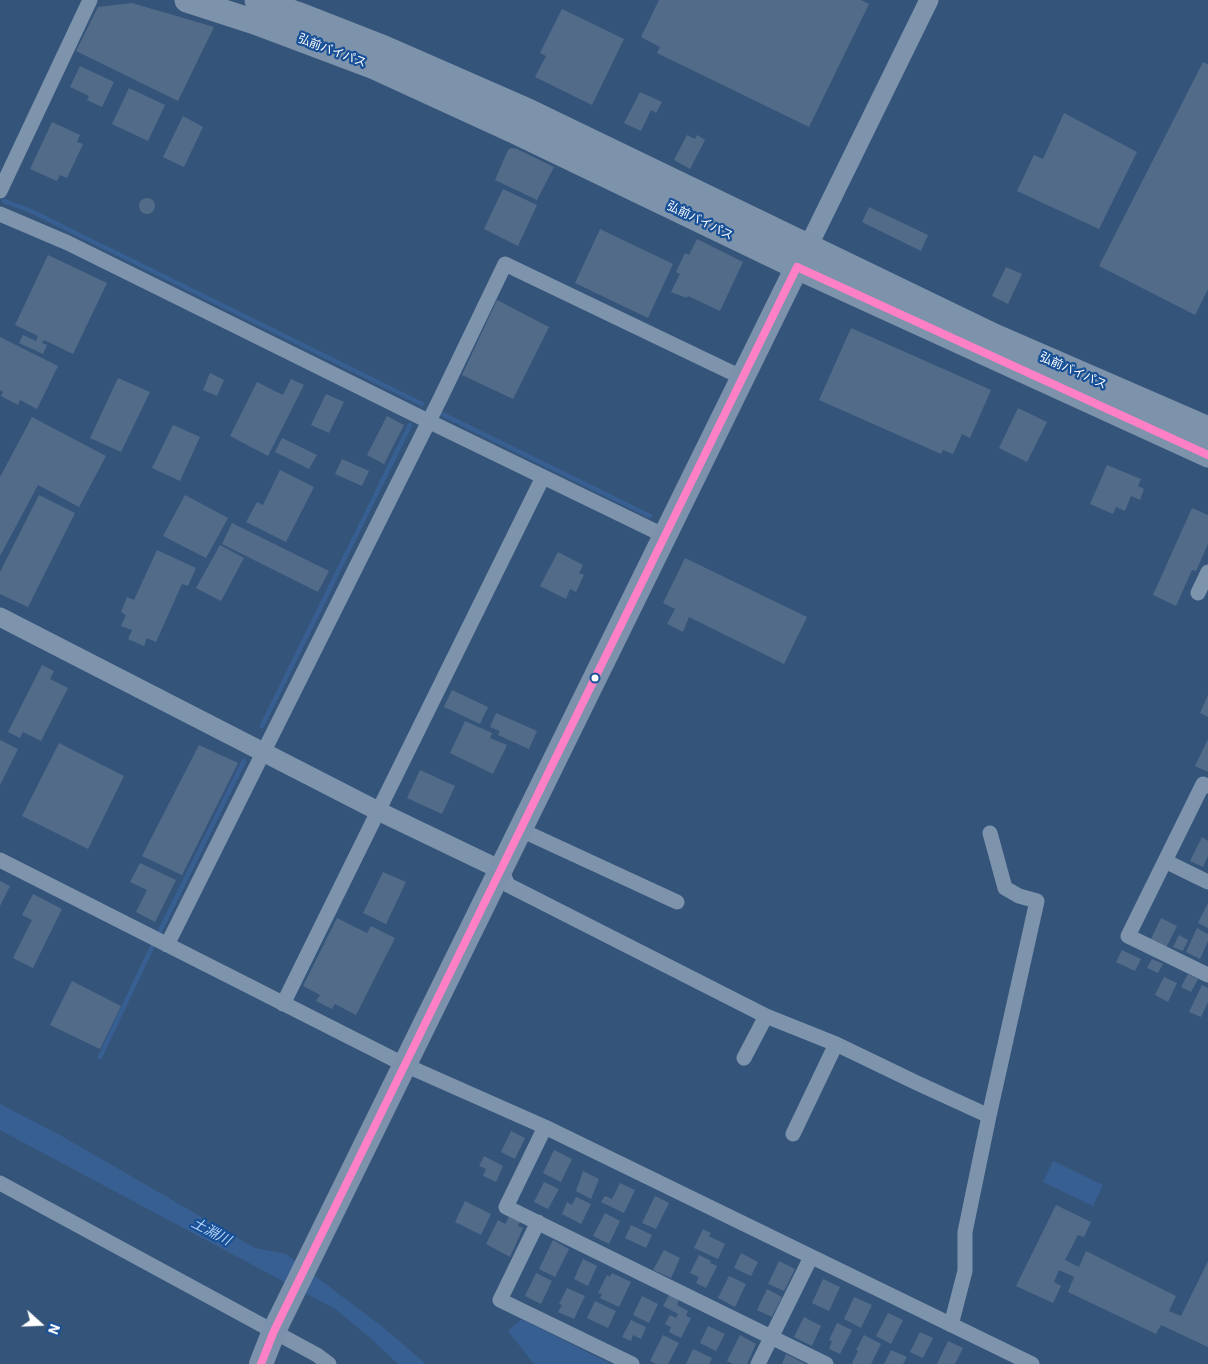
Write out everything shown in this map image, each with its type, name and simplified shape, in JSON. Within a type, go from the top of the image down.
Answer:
[{"type":"highway","name":"弘前バイパス","points":[[186,0],[254,22],[372,66],[516,132],[802,257],[994,336],[1208,429]]},
{"type":"highway","name":"弘前バイパス","points":[[257,0],[384,48],[528,111],[802,257],[1208,456]]},
{"type":"main road","points":[[260,1364],[323,1231],[802,257]]},
{"type":"street","points":[[0,191],[90,0]]},
{"type":"street","points":[[802,257],[929,0]]},
{"type":"street","points":[[0,214],[68,244],[665,536]]},
{"type":"street","points":[[167,945],[505,264],[743,378]]},
{"type":"street","points":[[283,1004],[543,477]]},
{"type":"street","points":[[1198,593],[1208,572]]},
{"type":"street","points":[[0,618],[378,811],[501,870],[508,885],[766,1016],[836,1044],[916,1084],[989,1116]]},
{"type":"street","points":[[1208,786],[1203,784],[1128,936],[1208,975]]},
{"type":"street","points":[[521,830],[677,902]]},
{"type":"street","points":[[951,1325],[965,1271],[965,1232],[1037,901],[1020,896],[1004,888],[990,833]]},
{"type":"street","points":[[0,860],[405,1065],[545,1127],[1032,1364]]},
{"type":"street","points":[[1165,861],[1208,882]]},
{"type":"street","points":[[744,1058],[766,1016]]},
{"type":"street","points":[[793,1134],[836,1044]]},
{"type":"street","points":[[545,1127],[506,1207],[826,1364]]},
{"type":"street","points":[[0,1183],[277,1325],[329,1364]]},
{"type":"street","points":[[538,1222],[500,1300],[632,1364]]},
{"type":"street","points":[[758,1364],[811,1257]]},
{"type":"water","name":"土淵川","points":[[0,1104],[60,1135],[255,1248],[286,1254],[384,1328],[426,1364],[398,1364],[335,1309],[0,1130]]},
{"type":"water","points":[[1053,1161],[1103,1185],[1093,1206],[1043,1182]]},
{"type":"water","points":[[521,1319],[611,1364],[534,1364],[508,1331]]},
{"type":"building","points":[[659,0],[861,0],[869,4],[809,127],[657,53],[660,47],[641,37]]},
{"type":"building","points":[[132,3],[214,27],[178,101],[76,51],[98,7]]},
{"type":"building","points":[[562,9],[624,39],[592,105],[535,77],[546,56],[540,53]]},
{"type":"building","points":[[1203,62],[1208,64],[1208,289],[1195,315],[1099,266]]},
{"type":"building","points":[[80,66],[114,82],[102,107],[87,100],[89,96],[70,87]]},
{"type":"building","points":[[129,88],[165,105],[148,141],[112,124]]},
{"type":"building","points":[[640,92],[662,102],[656,113],[651,110],[641,131],[624,123]]},
{"type":"building","points":[[1064,113],[1137,152],[1099,229],[1017,191],[1034,155],[1043,159]]},
{"type":"building","points":[[183,116],[203,127],[184,167],[163,157]]},
{"type":"building","points":[[52,122],[80,135],[77,142],[83,144],[67,178],[60,175],[57,181],[30,169]]},
{"type":"building","points":[[687,135],[695,139],[697,135],[705,140],[690,169],[674,160]]},
{"type":"building","points":[[511,148],[517,149],[554,167],[537,200],[495,180],[508,150]]},
{"type":"building","points":[[503,189],[537,205],[518,246],[484,229]]},
{"type":"building","points":[[147,198],[153,200],[155,206],[153,212],[147,214],[141,212],[139,206],[141,200]]},
{"type":"building","points":[[869,207],[928,235],[921,251],[862,222]]},
{"type":"building","points":[[600,229],[673,264],[648,318],[575,283]]},
{"type":"building","points":[[697,239],[743,262],[720,311],[688,296],[687,298],[671,292],[680,274],[676,272],[685,253],[689,255]]},
{"type":"building","points":[[48,255],[107,283],[73,354],[44,340],[42,343],[47,345],[43,354],[19,343],[23,335],[36,341],[38,336],[15,325]]},
{"type":"building","points":[[1006,267],[1022,274],[1008,304],[992,296]]},
{"type":"building","points":[[497,300],[549,327],[513,399],[462,375]]},
{"type":"building","points":[[851,328],[991,390],[970,438],[962,434],[953,454],[943,450],[941,454],[819,400]]},
{"type":"building","points":[[0,337],[58,366],[37,409],[20,400],[18,405],[1,396],[3,392],[0,390]]},
{"type":"building","points":[[210,373],[224,380],[217,396],[203,390]]},
{"type":"building","points":[[118,378],[150,392],[121,452],[90,438]]},
{"type":"building","points":[[291,379],[304,385],[268,456],[230,436],[257,382],[283,395]]},
{"type":"building","points":[[326,394],[344,402],[329,433],[311,425]]},
{"type":"building","points":[[1018,408],[1047,422],[1027,462],[999,448]]},
{"type":"building","points":[[387,416],[404,425],[384,464],[367,455]]},
{"type":"building","points":[[32,417],[106,456],[79,507],[38,485],[0,556],[0,477]]},
{"type":"building","points":[[173,425],[200,437],[180,481],[152,468]]},
{"type":"building","points":[[282,438],[317,455],[309,469],[275,452]]},
{"type":"building","points":[[342,459],[369,471],[362,486],[335,474]]},
{"type":"building","points":[[1107,465],[1141,479],[1138,486],[1144,489],[1140,500],[1131,496],[1125,511],[1116,507],[1113,514],[1090,504]]},
{"type":"building","points":[[280,470],[314,487],[286,542],[246,522],[257,502],[263,505]]},
{"type":"building","points":[[39,495],[75,513],[28,607],[0,594],[0,572]]},
{"type":"building","points":[[185,495],[228,518],[206,558],[163,536]]},
{"type":"building","points":[[1192,508],[1208,515],[1208,544],[1196,571],[1192,570],[1176,606],[1153,595]]},
{"type":"building","points":[[232,523],[329,571],[318,592],[222,544]]},
{"type":"building","points":[[220,545],[244,558],[221,601],[196,588]]},
{"type":"building","points":[[157,550],[196,568],[188,586],[182,584],[156,642],[147,638],[144,646],[128,639],[132,630],[121,626],[126,615],[121,612],[127,597],[134,600]]},
{"type":"building","points":[[558,552],[583,565],[579,573],[584,575],[576,592],[570,589],[566,599],[540,586]]},
{"type":"building","points":[[685,558],[807,617],[784,664],[689,617],[683,632],[667,624],[675,609],[663,603]]},
{"type":"building","points":[[42,665],[54,671],[50,679],[68,688],[41,741],[23,732],[20,738],[8,732]]},
{"type":"building","points":[[452,690],[488,707],[480,724],[444,707]]},
{"type":"building","points":[[1208,695],[1208,717],[1200,713]]},
{"type":"building","points":[[496,713],[537,731],[529,749],[498,735],[500,731],[490,727]]},
{"type":"building","points":[[465,721],[492,733],[490,738],[507,745],[493,774],[450,753]]},
{"type":"building","points":[[1208,739],[1208,772],[1195,766]]},
{"type":"building","points":[[0,740],[18,749],[0,785]]},
{"type":"building","points":[[59,743],[124,776],[88,849],[22,816]]},
{"type":"building","points":[[199,745],[238,763],[182,875],[142,856]]},
{"type":"building","points":[[420,770],[455,786],[442,814],[407,798]]},
{"type":"building","points":[[1202,837],[1208,841],[1208,856],[1203,867],[1190,861]]},
{"type":"building","points":[[140,863],[176,880],[155,922],[136,912],[147,890],[130,882]]},
{"type":"building","points":[[383,872],[406,882],[386,924],[363,913]]},
{"type":"building","points":[[0,881],[10,886],[0,906]]},
{"type":"building","points":[[33,894],[62,909],[33,968],[13,958],[32,920],[22,915]]},
{"type":"building","points":[[1208,903],[1208,928],[1198,923]]},
{"type":"building","points":[[337,918],[367,933],[371,926],[395,938],[356,1015],[335,1004],[332,1009],[316,1001],[320,995],[303,986]]},
{"type":"building","points":[[1161,918],[1177,926],[1166,948],[1150,941]]},
{"type":"building","points":[[1197,928],[1208,934],[1208,941],[1200,959],[1186,952]]},
{"type":"building","points":[[1179,935],[1188,940],[1183,951],[1173,947]]},
{"type":"building","points":[[1122,950],[1141,959],[1135,971],[1116,962]]},
{"type":"building","points":[[1152,959],[1163,964],[1158,973],[1147,968]]},
{"type":"building","points":[[1188,974],[1198,979],[1191,992],[1181,987]]},
{"type":"building","points":[[1164,977],[1177,983],[1168,1002],[1155,995]]},
{"type":"building","points":[[72,981],[121,1006],[100,1049],[50,1025]]},
{"type":"building","points":[[1202,985],[1208,988],[1208,1002],[1201,1017],[1189,1012]]},
{"type":"building","points":[[511,1131],[525,1138],[515,1159],[501,1152]]},
{"type":"building","points":[[554,1150],[572,1159],[561,1182],[543,1173]]},
{"type":"building","points":[[484,1156],[503,1166],[496,1182],[483,1176],[486,1169],[479,1166]]},
{"type":"building","points":[[583,1171],[599,1179],[591,1199],[576,1191]]},
{"type":"building","points":[[544,1182],[559,1189],[548,1209],[534,1202]]},
{"type":"building","points":[[620,1183],[635,1190],[624,1213],[601,1202],[605,1196],[612,1199]]},
{"type":"building","points":[[655,1196],[669,1203],[656,1229],[642,1223]]},
{"type":"building","points":[[576,1197],[591,1204],[581,1224],[562,1214],[567,1202],[572,1205]]},
{"type":"building","points":[[465,1201],[491,1214],[481,1235],[455,1222]]},
{"type":"building","points":[[1056,1205],[1091,1222],[1084,1237],[1078,1235],[1065,1260],[1079,1267],[1086,1251],[1176,1296],[1169,1311],[1181,1316],[1208,1261],[1208,1347],[1161,1325],[1156,1334],[1068,1292],[1074,1277],[1059,1270],[1054,1282],[1061,1286],[1053,1303],[1016,1286]]},
{"type":"building","points":[[605,1213],[620,1221],[609,1244],[593,1236]]},
{"type":"building","points":[[509,1217],[520,1222],[518,1226],[523,1228],[510,1257],[486,1244],[498,1220],[505,1224]]},
{"type":"building","points":[[631,1225],[652,1235],[646,1248],[625,1238]]},
{"type":"building","points":[[703,1229],[711,1233],[709,1236],[725,1244],[718,1259],[694,1248]]},
{"type":"building","points":[[553,1240],[569,1249],[555,1277],[539,1269]]},
{"type":"building","points":[[664,1250],[680,1258],[671,1278],[653,1270]]},
{"type":"building","points":[[741,1253],[758,1262],[751,1276],[734,1268]]},
{"type":"building","points":[[699,1255],[717,1266],[706,1288],[696,1283],[699,1277],[690,1273]]},
{"type":"building","points":[[583,1259],[597,1266],[588,1286],[574,1279]]},
{"type":"building","points":[[779,1261],[795,1269],[784,1291],[768,1284]]},
{"type":"building","points":[[536,1273],[552,1281],[541,1304],[525,1296]]},
{"type":"building","points":[[612,1273],[631,1282],[619,1307],[600,1298],[602,1294],[598,1293],[607,1275],[610,1277]]},
{"type":"building","points":[[729,1276],[746,1284],[735,1307],[718,1298]]},
{"type":"building","points":[[823,1279],[840,1287],[829,1311],[812,1303]]},
{"type":"building","points":[[567,1288],[585,1296],[574,1319],[558,1312],[562,1305],[559,1304]]},
{"type":"building","points":[[767,1289],[782,1297],[772,1317],[757,1310]]},
{"type":"building","points":[[669,1295],[679,1300],[677,1305],[688,1311],[686,1316],[691,1318],[681,1338],[669,1332],[671,1327],[665,1324],[670,1315],[676,1318],[678,1314],[663,1306]]},
{"type":"building","points":[[642,1296],[658,1304],[649,1323],[633,1315]]},
{"type":"building","points":[[854,1297],[872,1305],[861,1328],[844,1319]]},
{"type":"building","points":[[595,1301],[616,1311],[608,1328],[587,1318]]},
{"type":"building","points":[[888,1313],[903,1320],[891,1344],[876,1336]]},
{"type":"building","points":[[804,1317],[821,1326],[812,1346],[794,1337]]},
{"type":"building","points":[[631,1320],[646,1327],[641,1339],[633,1335],[631,1341],[622,1337]]},
{"type":"building","points":[[837,1323],[852,1330],[840,1354],[829,1349],[832,1341],[829,1340]]},
{"type":"building","points":[[708,1326],[725,1334],[716,1351],[700,1343]]},
{"type":"building","points":[[920,1332],[933,1338],[923,1358],[910,1352]]},
{"type":"building","points":[[663,1335],[679,1343],[668,1364],[656,1364],[650,1361]]},
{"type":"building","points":[[740,1335],[756,1344],[747,1364],[733,1364],[727,1361]]},
{"type":"building","points":[[864,1335],[881,1344],[871,1364],[853,1364],[858,1351],[856,1350]]},
{"type":"building","points":[[948,1341],[963,1348],[955,1364],[937,1364]]},
{"type":"building","points":[[693,1349],[712,1358],[709,1364],[686,1364]]},
{"type":"building","points":[[891,1350],[907,1357],[903,1364],[884,1364]]},
{"type":"building","points":[[786,1354],[806,1364],[782,1364]]},
{"type":"waterway","points":[[4,201],[31,211],[422,404]]},
{"type":"waterway","points":[[442,414],[650,516]]},
{"type":"waterway","points":[[262,726],[410,425]]},
{"type":"waterway","points":[[160,931],[244,761]]},
{"type":"waterway","points":[[100,1057],[152,947]]},
{"type":"transit line","points":[[261,1364],[274,1331],[797,267],[1208,455]]}]
